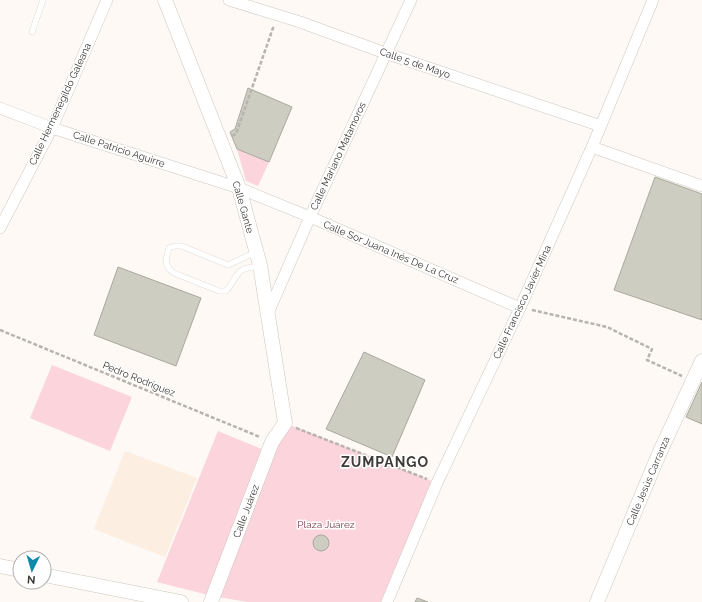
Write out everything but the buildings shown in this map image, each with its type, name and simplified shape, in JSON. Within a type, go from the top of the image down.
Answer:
[{"type":"street","name":"Calle Hermenegildo Galeana","points":[[0,228],[52,128],[107,0]]},
{"type":"street","name":"Calle Gante","points":[[165,0],[239,188],[258,259],[285,423]]},
{"type":"street","name":"Calle 5 de Mayo","points":[[229,0],[300,22],[385,54],[601,126]]},
{"type":"street","name":"Calle Mariano Matamoros","points":[[268,313],[310,217],[411,0]]},
{"type":"street","name":"Calle Francisco Javier Mina","points":[[387,602],[437,483],[520,308],[592,148],[653,0]]},
{"type":"street","name":"Calle Patricio Aguirre","points":[[0,108],[52,128],[239,188]]},
{"type":"street","points":[[592,148],[702,186]]},
{"type":"street","name":"Calle Sor Juana Inés De La Cruz","points":[[239,188],[310,217],[520,308]]},
{"type":"street","name":"Calle Jesús Carranza","points":[[597,602],[659,454],[702,361]]},
{"type":"street","name":"Calle Juárez","points":[[211,602],[272,442],[285,423]]},
{"type":"street","points":[[0,566],[12,568]]},
{"type":"street","points":[[52,577],[144,599],[181,602]]},
{"type":"lane","points":[[32,32],[43,0]]},
{"type":"lane","points":[[175,246],[182,246],[228,265],[258,259],[238,273],[232,285],[226,291],[219,291],[174,273],[168,268],[166,261],[170,248],[175,246]]},
{"type":"path","points":[[221,142],[236,134],[274,25],[281,28]]},
{"type":"path","points":[[520,308],[607,328],[652,349],[648,360],[693,381]]},
{"type":"path","name":"Pedro Rodríguez","points":[[0,330],[272,442]]},
{"type":"path","points":[[285,423],[437,483]]},
{"type":"shaded area","points":[[125,451],[197,478],[165,557],[94,529]]},
{"type":"green space","points":[[237,149],[269,162],[258,186],[246,181]]},
{"type":"green space","points":[[52,365],[132,397],[110,451],[30,418]]},
{"type":"green space","name":"Plaza Juárez","points":[[285,423],[437,483],[387,602],[247,602],[213,596]]},
{"type":"green space","points":[[218,431],[264,450],[208,595],[157,582]]},
{"type":"district","name":"ZUMPANGO","points":[[385,462]]}]
